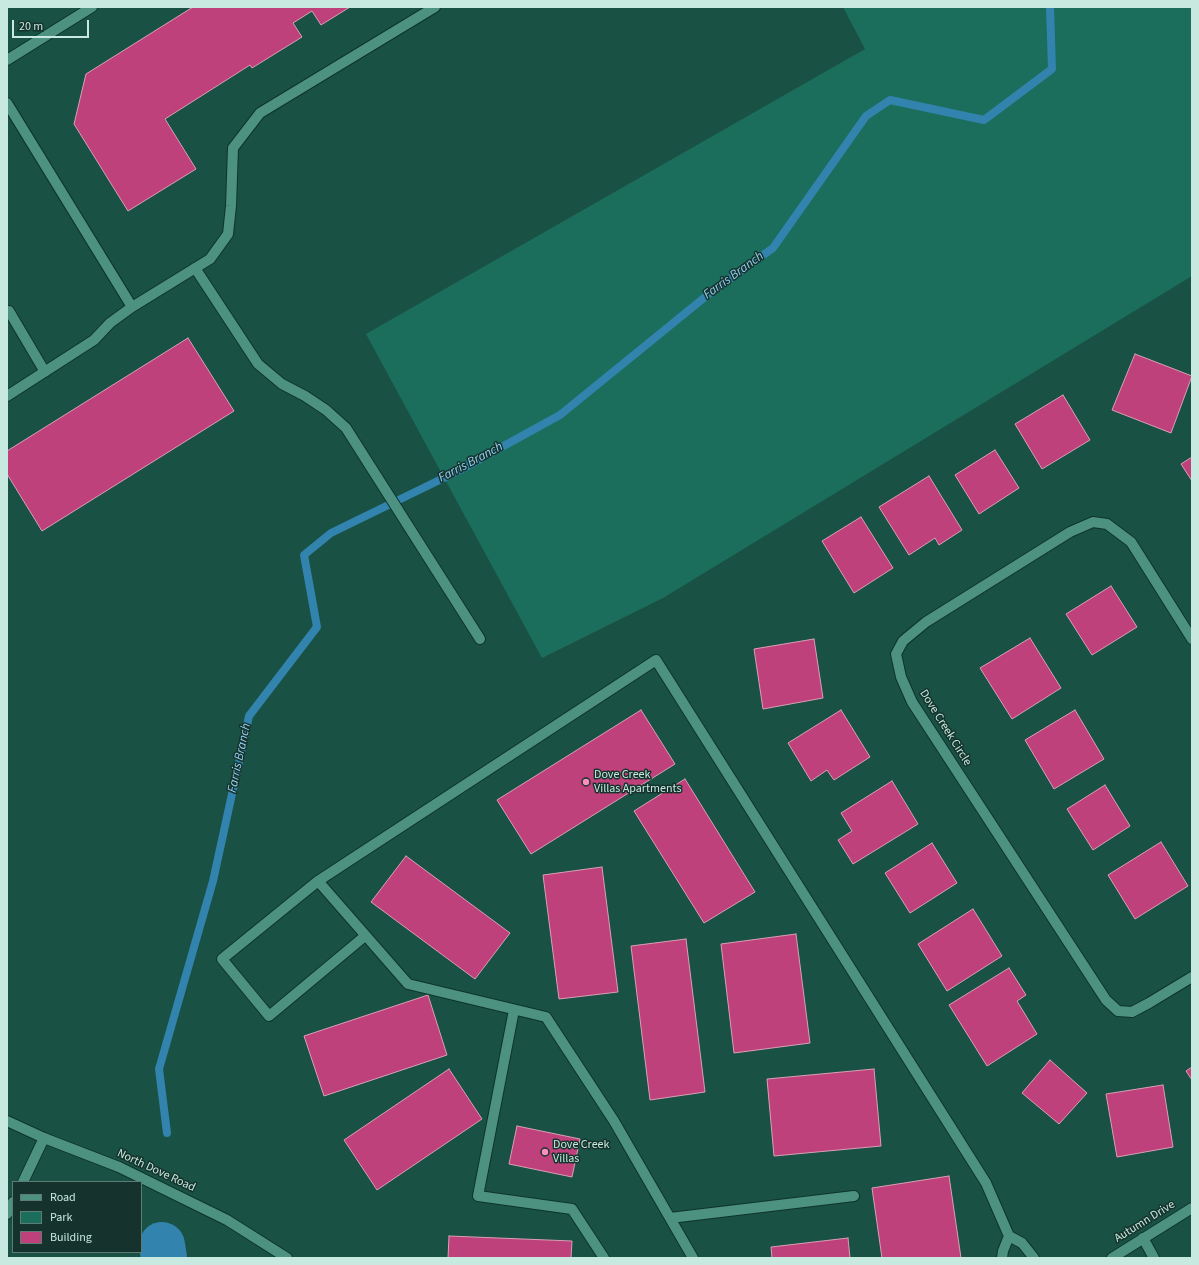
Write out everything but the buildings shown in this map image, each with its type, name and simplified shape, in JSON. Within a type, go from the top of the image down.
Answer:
[{"type":"street","points":[[7,60],[92,7]]},
{"type":"street","points":[[7,396],[94,340],[110,323],[132,307],[210,259],[228,234],[231,206],[233,148],[260,113],[435,7]]},
{"type":"street","points":[[7,103],[132,307]]},
{"type":"street","points":[[195,268],[258,364],[282,384],[306,396],[326,410],[346,428],[361,449],[480,639]]},
{"type":"street","points":[[7,312],[9,311],[45,372]]},
{"type":"street","name":"Dove Creek Circle","points":[[1192,639],[1131,542],[1107,524],[1093,522],[1070,532],[926,622],[902,641],[896,654],[901,677],[912,702],[1106,1000],[1118,1011],[1132,1012],[1192,977]]},
{"type":"street","points":[[365,936],[269,1016],[222,959],[318,881],[656,660],[986,1183],[1009,1236],[1022,1243],[1034,1258]]},
{"type":"street","points":[[318,881],[408,984],[546,1017],[614,1121],[693,1258]]},
{"type":"street","points":[[514,1010],[478,1196],[572,1209],[604,1258]]},
{"type":"street","name":"North Dove Road","points":[[7,1121],[44,1138],[119,1167],[227,1220],[287,1258]]},
{"type":"street","points":[[23,1181],[44,1138]]},
{"type":"street","points":[[670,1218],[854,1196]]},
{"type":"street","points":[[7,1214],[12,1204]]},
{"type":"street","name":"Autumn Drive","points":[[1112,1258],[1192,1208]]},
{"type":"street","points":[[1002,1258],[1009,1236]]},
{"type":"street","points":[[1143,1238],[1154,1258]]},
{"type":"green space","points":[[843,7],[1192,7],[1192,276],[663,598],[542,658],[366,334],[865,49]]},
{"type":"waterway","name":"Farris Branch","points":[[167,1133],[159,1069],[213,881],[249,716],[317,627],[304,555],[331,533],[460,470],[560,415],[710,293],[773,248],[866,116],[890,100],[984,120],[1052,69],[1050,7]]},
{"type":"waterway","name":"Farris Branch","points":[[162,1245],[164,1258]]},
{"type":"place","name":"Dove Creek Villas Apartments","points":[[586,782]]},
{"type":"place","name":"Dove Creek Villas","points":[[545,1152]]}]
